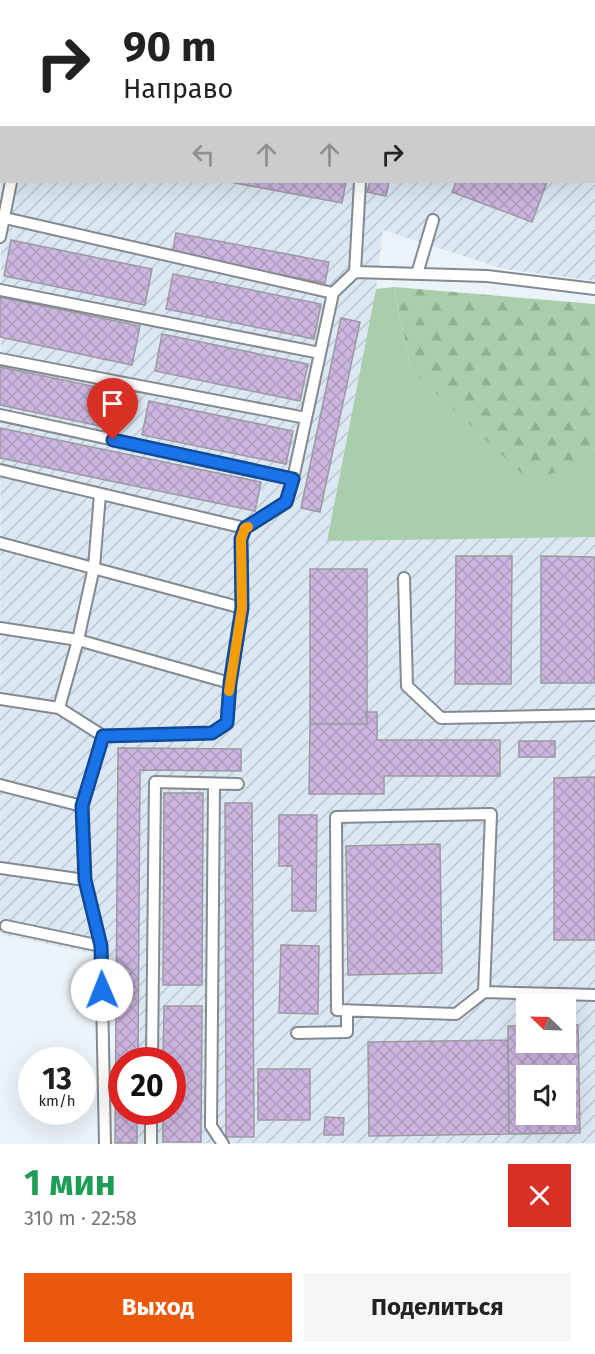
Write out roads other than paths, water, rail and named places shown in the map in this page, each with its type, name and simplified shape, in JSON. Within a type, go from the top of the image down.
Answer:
[{"type":"lane","points":[[0,237],[11,183]]},
{"type":"lane","points":[[0,699],[59,708],[103,736],[212,733],[227,723],[230,683],[242,608],[241,539],[245,528],[286,502],[333,293],[355,272],[360,183]]},
{"type":"lane","points":[[4,218],[333,293]]},
{"type":"lane","points":[[417,274],[433,220]]},
{"type":"lane","points":[[355,272],[487,276],[595,290]]},
{"type":"lane","points":[[0,290],[320,353]]},
{"type":"lane","points":[[0,359],[306,417]]},
{"type":"lane","points":[[0,415],[293,479]]},
{"type":"lane","points":[[0,470],[245,528]]},
{"type":"lane","points":[[59,708],[78,640],[94,567],[100,494]]},
{"type":"lane","points":[[0,543],[242,608]]},
{"type":"lane","points":[[404,578],[407,686],[441,718],[595,715]]},
{"type":"lane","points":[[0,628],[78,640],[230,683]]},
{"type":"lane","points":[[103,736],[82,806],[85,880],[101,946],[105,1144]]},
{"type":"lane","points":[[152,1047],[155,782],[238,784]]},
{"type":"lane","points":[[214,784],[211,1126],[224,1144]]},
{"type":"lane","points":[[0,785],[82,806]]},
{"type":"lane","points":[[484,992],[491,814],[336,817],[337,1010],[456,1014],[484,992],[595,995]]},
{"type":"lane","points":[[0,868],[85,880]]},
{"type":"lane","points":[[6,926],[101,946]]},
{"type":"lane","points":[[297,1034],[347,1032],[347,1011]]},
{"type":"lane","points":[[151,1125],[151,1144]]}]
